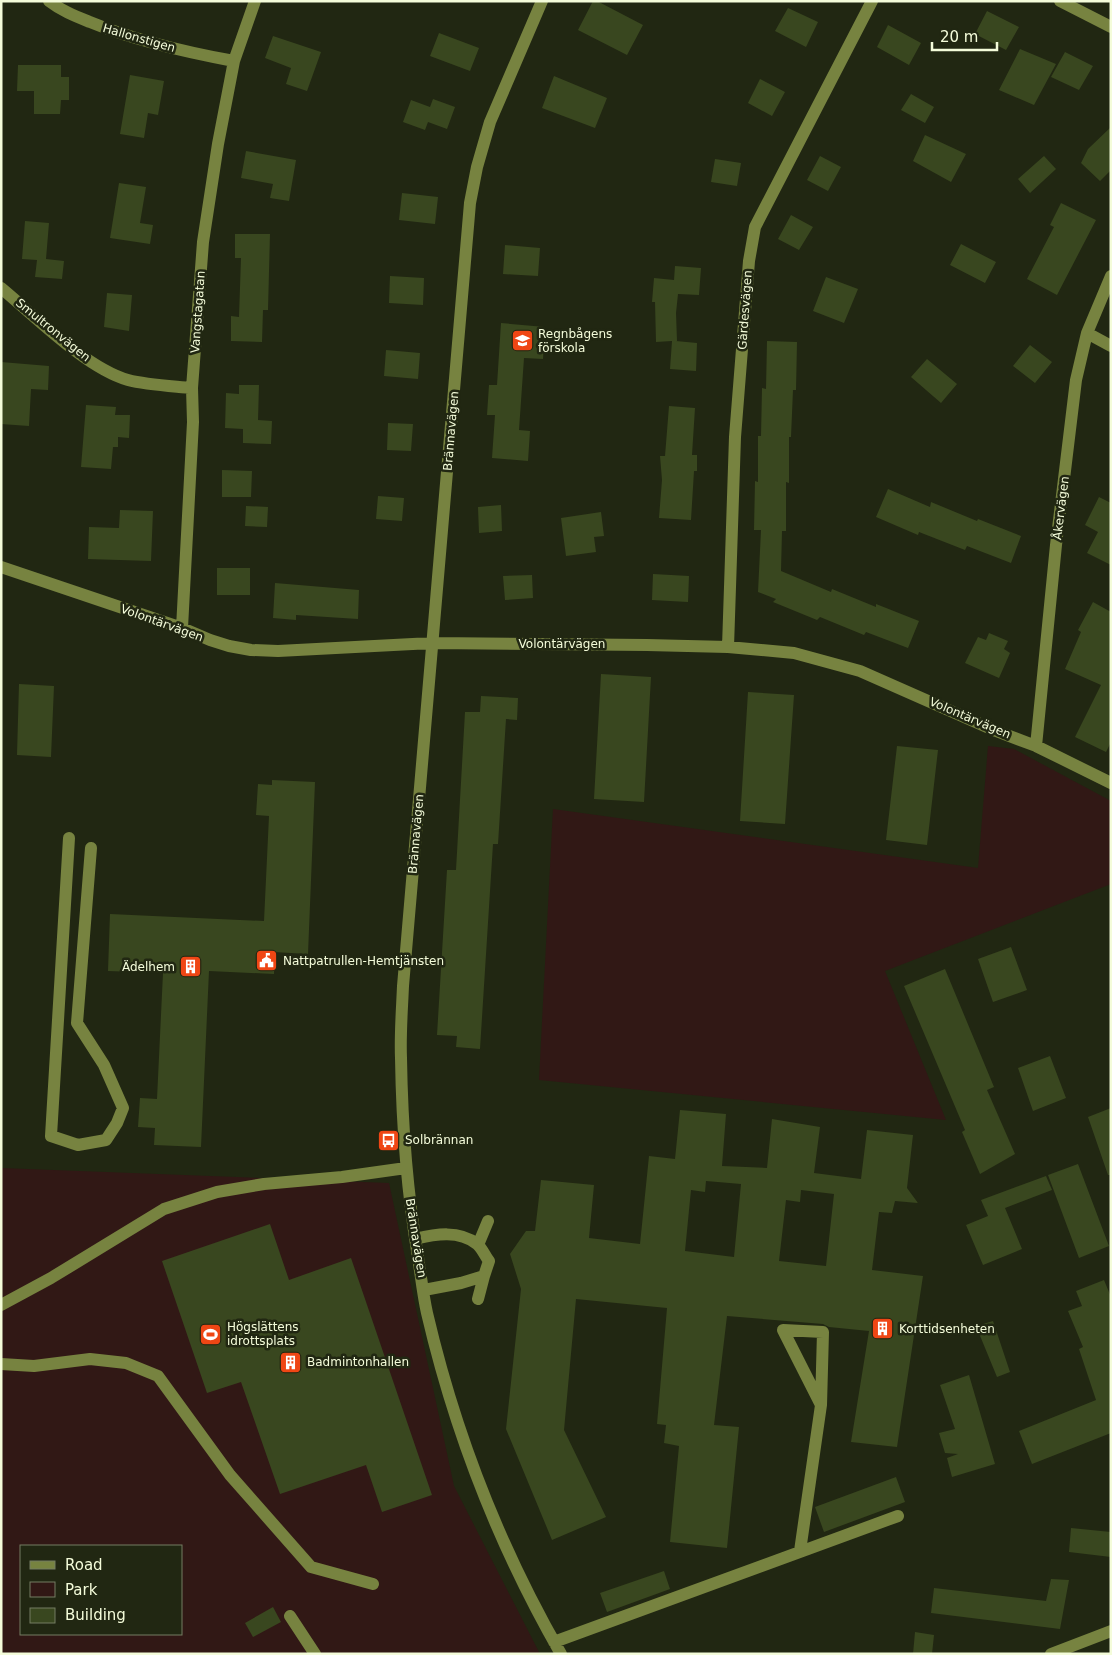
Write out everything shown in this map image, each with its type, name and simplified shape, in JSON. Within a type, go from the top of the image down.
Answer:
[{"type":"street","name":"Hallonstigen","points":[[49,1],[61,10],[119,34],[234,61]]},
{"type":"street","name":"Vangstagatan","points":[[182,628],[193,422],[192,388],[203,242],[218,144],[234,61],[255,1]]},
{"type":"street","name":"Brännavägen","points":[[542,1],[490,122],[470,203],[403,986],[401,1056],[402,1115],[406,1168],[427,1312],[449,1394],[477,1480],[522,1582],[561,1654]]},
{"type":"street","name":"Gärdesvägen","points":[[728,647],[735,437],[749,261],[755,227],[872,1]]},
{"type":"street","points":[[1060,1],[1111,27]]},
{"type":"street","name":"Åkervägen","points":[[1036,746],[1057,536],[1076,380],[1087,333],[1111,276]]},
{"type":"street","name":"Smultronvägen","points":[[1,288],[75,350],[108,372],[128,380],[192,388]]},
{"type":"street","points":[[1087,333],[1111,346]]},
{"type":"street","name":"Volontärvägen","points":[[1,567],[182,628],[210,640],[251,650],[304,650],[432,643],[728,647],[794,653],[860,671],[1036,746],[1111,782]]},
{"type":"street","points":[[69,838],[50,1136],[78,1145],[106,1140],[117,1123],[123,1108],[104,1065],[77,1023],[92,848]]},
{"type":"street","points":[[1,1304],[51,1278],[164,1209],[217,1192],[264,1184],[342,1177],[406,1168]]},
{"type":"street","points":[[478,1245],[488,1221]]},
{"type":"street","points":[[415,1239],[437,1234],[461,1235],[478,1245],[489,1261],[478,1299]]},
{"type":"street","points":[[424,1290],[484,1276]]},
{"type":"street","points":[[800,1551],[821,1405],[824,1332],[783,1330],[821,1405]]},
{"type":"street","points":[[1,1364],[34,1366],[90,1359],[126,1363],[158,1376],[230,1475],[311,1567],[373,1584]]},
{"type":"street","points":[[554,1642],[898,1516]]},
{"type":"street","points":[[290,1616],[314,1654]]},
{"type":"street","points":[[1051,1654],[1111,1630]]},
{"type":"green space","points":[[988,746],[1014,749],[1111,801],[1111,884],[885,971],[946,1120],[539,1080],[553,809],[978,868]]},
{"type":"green space","name":"Högslättens idrottsplats","points":[[1,1168],[389,1183],[454,1486],[540,1654],[1,1654]]},
{"type":"building","points":[[593,1],[597,1],[643,25],[627,55],[578,30]]},
{"type":"building","points":[[788,8],[818,22],[806,47],[775,31]]},
{"type":"building","points":[[987,11],[1019,27],[1006,50],[975,34]]},
{"type":"building","points":[[888,25],[921,43],[909,65],[877,47]]},
{"type":"building","points":[[439,33],[479,48],[470,71],[430,56]]},
{"type":"building","points":[[273,36],[321,52],[307,91],[286,84],[291,68],[265,58]]},
{"type":"building","points":[[1020,49],[1056,64],[1034,105],[999,90]]},
{"type":"building","points":[[1065,52],[1093,66],[1079,90],[1051,77]]},
{"type":"building","points":[[18,65],[61,65],[61,77],[69,77],[69,100],[61,100],[60,114],[34,114],[34,91],[17,91]]},
{"type":"building","points":[[130,75],[164,81],[158,115],[148,113],[144,138],[120,134]]},
{"type":"building","points":[[554,76],[607,98],[595,128],[542,108]]},
{"type":"building","points":[[760,79],[785,92],[772,116],[748,103]]},
{"type":"building","points":[[911,94],[934,107],[925,123],[901,110]]},
{"type":"building","points":[[433,99],[455,107],[447,129],[428,122],[425,130],[403,122],[411,100],[430,107]]},
{"type":"building","points":[[1111,127],[1111,170],[1100,181],[1081,163],[1088,149]]},
{"type":"building","points":[[925,135],[966,154],[951,182],[913,161]]},
{"type":"building","points":[[246,151],[296,160],[289,201],[270,198],[273,184],[241,178]]},
{"type":"building","points":[[820,156],[841,167],[828,191],[807,180]]},
{"type":"building","points":[[1044,156],[1056,169],[1030,193],[1018,179]]},
{"type":"building","points":[[715,159],[741,163],[737,186],[711,182]]},
{"type":"building","points":[[119,183],[146,187],[140,223],[153,225],[150,244],[110,238]]},
{"type":"building","points":[[402,193],[438,197],[435,224],[399,220]]},
{"type":"building","points":[[1061,203],[1096,220],[1057,295],[1027,279],[1054,227],[1050,225]]},
{"type":"building","points":[[791,215],[813,227],[799,250],[778,239]]},
{"type":"building","points":[[25,221],[49,223],[46,259],[64,261],[62,279],[35,277],[37,260],[22,259]]},
{"type":"building","points":[[235,234],[270,234],[268,310],[263,310],[262,342],[231,341],[231,316],[239,317],[241,258],[235,258]]},
{"type":"building","points":[[961,244],[996,262],[985,283],[950,265]]},
{"type":"building","points":[[505,245],[540,248],[538,276],[503,274]]},
{"type":"building","points":[[675,266],[701,268],[699,295],[678,294],[676,313],[676,341],[697,343],[696,371],[670,369],[672,341],[656,342],[655,302],[652,302],[654,278],[674,280]]},
{"type":"building","points":[[390,276],[424,278],[423,305],[389,303]]},
{"type":"building","points":[[826,277],[858,289],[844,323],[813,311]]},
{"type":"building","points":[[107,293],[132,295],[129,331],[104,327]]},
{"type":"building","points":[[501,323],[545,327],[543,359],[524,358],[519,430],[530,431],[528,461],[492,458],[495,415],[487,415],[489,385],[497,385]]},
{"type":"building","points":[[767,341],[797,342],[796,390],[793,390],[791,437],[789,437],[789,483],[786,482],[786,531],[782,531],[781,571],[831,592],[832,589],[876,607],[876,604],[919,621],[908,648],[866,632],[864,635],[820,617],[817,620],[773,602],[776,599],[758,592],[761,530],[754,530],[755,481],[758,482],[758,436],[761,436],[762,388],[766,389]]},
{"type":"building","points":[[1030,345],[1052,362],[1035,383],[1013,366]]},
{"type":"building","points":[[386,350],[420,353],[418,379],[384,376]]},
{"type":"building","points":[[927,359],[957,384],[941,403],[911,377]]},
{"type":"building","points":[[1,362],[49,366],[48,390],[31,389],[29,426],[1,424]]},
{"type":"building","points":[[239,385],[259,385],[258,420],[272,421],[271,444],[243,443],[243,429],[225,428],[226,393],[239,394]]},
{"type":"building","points":[[86,405],[116,407],[115,415],[130,415],[129,438],[118,437],[118,447],[113,447],[111,469],[81,467]]},
{"type":"building","points":[[669,406],[695,408],[692,455],[697,455],[697,471],[694,471],[691,520],[659,518],[662,480],[660,456],[665,456]]},
{"type":"building","points":[[388,423],[413,424],[411,451],[387,450]]},
{"type":"building","points":[[222,470],[252,471],[251,497],[222,497]]},
{"type":"building","points":[[888,489],[930,507],[931,502],[977,521],[978,519],[1021,536],[1011,563],[967,546],[965,550],[919,532],[918,535],[876,517]]},
{"type":"building","points":[[378,496],[404,498],[402,521],[376,519]]},
{"type":"building","points":[[1099,497],[1111,503],[1111,565],[1087,553],[1098,532],[1085,525]]},
{"type":"building","points":[[501,505],[502,531],[479,533],[478,507]]},
{"type":"building","points":[[246,506],[268,507],[267,527],[245,526]]},
{"type":"building","points":[[120,510],[153,511],[151,561],[88,559],[89,527],[119,528]]},
{"type":"building","points":[[601,512],[604,536],[594,537],[596,552],[566,556],[561,518]]},
{"type":"building","points":[[217,568],[250,568],[250,595],[217,595]]},
{"type":"building","points":[[653,574],[689,576],[688,602],[652,600]]},
{"type":"building","points":[[532,575],[533,598],[505,600],[503,576]]},
{"type":"building","points":[[275,583],[359,590],[358,619],[296,615],[296,620],[273,618]]},
{"type":"building","points":[[1093,602],[1111,612],[1111,742],[1106,752],[1075,737],[1101,685],[1065,669],[1081,632],[1078,630]]},
{"type":"building","points":[[989,633],[1008,641],[1004,649],[1010,653],[999,678],[965,663],[978,637],[986,640]]},
{"type":"building","points":[[601,674],[651,677],[644,802],[594,799]]},
{"type":"building","points":[[19,684],[54,686],[51,757],[17,755]]},
{"type":"building","points":[[748,692],[794,695],[785,824],[740,821]]},
{"type":"building","points":[[481,696],[518,698],[517,720],[506,719],[498,844],[493,844],[480,1049],[456,1047],[457,1036],[437,1035],[447,870],[456,870],[465,712],[480,712]]},
{"type":"building","points":[[897,746],[938,750],[927,845],[886,840]]},
{"type":"building","name":"Ädelhem","points":[[272,780],[315,782],[308,954],[274,952],[274,974],[209,971],[201,1147],[154,1145],[155,1128],[138,1127],[140,1098],[157,1099],[163,973],[108,971],[110,914],[264,921],[269,816],[256,815],[258,784],[272,785]]},
{"type":"building","points":[[1011,947],[1027,990],[993,1002],[978,959]]},
{"type":"building","points":[[945,969],[994,1087],[987,1090],[1015,1154],[980,1174],[962,1132],[965,1130],[904,986]]},
{"type":"building","points":[[1050,1056],[1066,1098],[1033,1111],[1018,1068]]},
{"type":"building","points":[[1111,1108],[1111,1175],[1108,1175],[1088,1117]]},
{"type":"building","name":"Korttidsenheten","points":[[680,1110],[726,1114],[722,1166],[767,1168],[772,1119],[820,1127],[814,1173],[861,1179],[867,1130],[913,1135],[907,1188],[918,1203],[895,1201],[892,1213],[879,1212],[872,1270],[923,1276],[897,1447],[851,1442],[869,1331],[829,1327],[823,1324],[727,1316],[714,1425],[739,1427],[727,1548],[670,1542],[679,1446],[664,1443],[666,1425],[657,1424],[667,1308],[576,1299],[564,1430],[606,1517],[552,1540],[506,1429],[521,1289],[510,1254],[526,1231],[535,1231],[541,1180],[594,1185],[589,1238],[640,1244],[649,1156],[675,1159]],"holes":[[[706,1181],[741,1184],[734,1257],[685,1251],[691,1190],[705,1192]],[[801,1190],[834,1194],[826,1266],[779,1261],[786,1200],[800,1202]]]},
{"type":"building","points":[[1078,1164],[1109,1246],[1079,1258],[1048,1175]]},
{"type":"building","points":[[1046,1176],[1052,1190],[1005,1208],[1022,1249],[983,1265],[966,1225],[988,1216],[981,1200]]},
{"type":"building","name":"Badmintonhallen","points":[[270,1224],[289,1280],[351,1258],[432,1495],[382,1512],[366,1465],[280,1494],[241,1382],[207,1393],[162,1261]]},
{"type":"building","points":[[1104,1280],[1111,1297],[1111,1433],[1032,1464],[1019,1431],[1096,1400],[1079,1349],[1083,1347],[1068,1311],[1082,1306],[1076,1291]]},
{"type":"building","points":[[993,1321],[1010,1372],[997,1377],[976,1326]]},
{"type":"building","points":[[969,1375],[995,1464],[952,1477],[947,1458],[958,1454],[945,1453],[939,1433],[955,1429],[940,1385]]},
{"type":"building","points":[[896,1477],[905,1502],[824,1532],[815,1507]]},
{"type":"building","points":[[1071,1528],[1111,1532],[1111,1557],[1069,1552]]},
{"type":"building","points":[[664,1571],[670,1589],[607,1612],[600,1593]]},
{"type":"building","points":[[1051,1579],[1069,1580],[1060,1629],[931,1613],[934,1588],[1046,1601]]},
{"type":"building","points":[[273,1607],[281,1622],[253,1637],[245,1623]]},
{"type":"building","points":[[915,1632],[934,1635],[932,1654],[913,1654]]},
{"type":"place","name":"Regnbågens förskola","points":[[522,341]]},
{"type":"place","name":"Nattpatrullen-Hemtjänsten","points":[[267,961]]},
{"type":"place","name":"Ädelhem","points":[[191,967]]},
{"type":"place","name":"Solbrännan","points":[[389,1140]]},
{"type":"place","name":"Korttidsenheten","points":[[883,1329]]},
{"type":"place","name":"Högslättens idrottsplats","points":[[211,1334]]},
{"type":"place","name":"Badmintonhallen","points":[[291,1362]]}]
